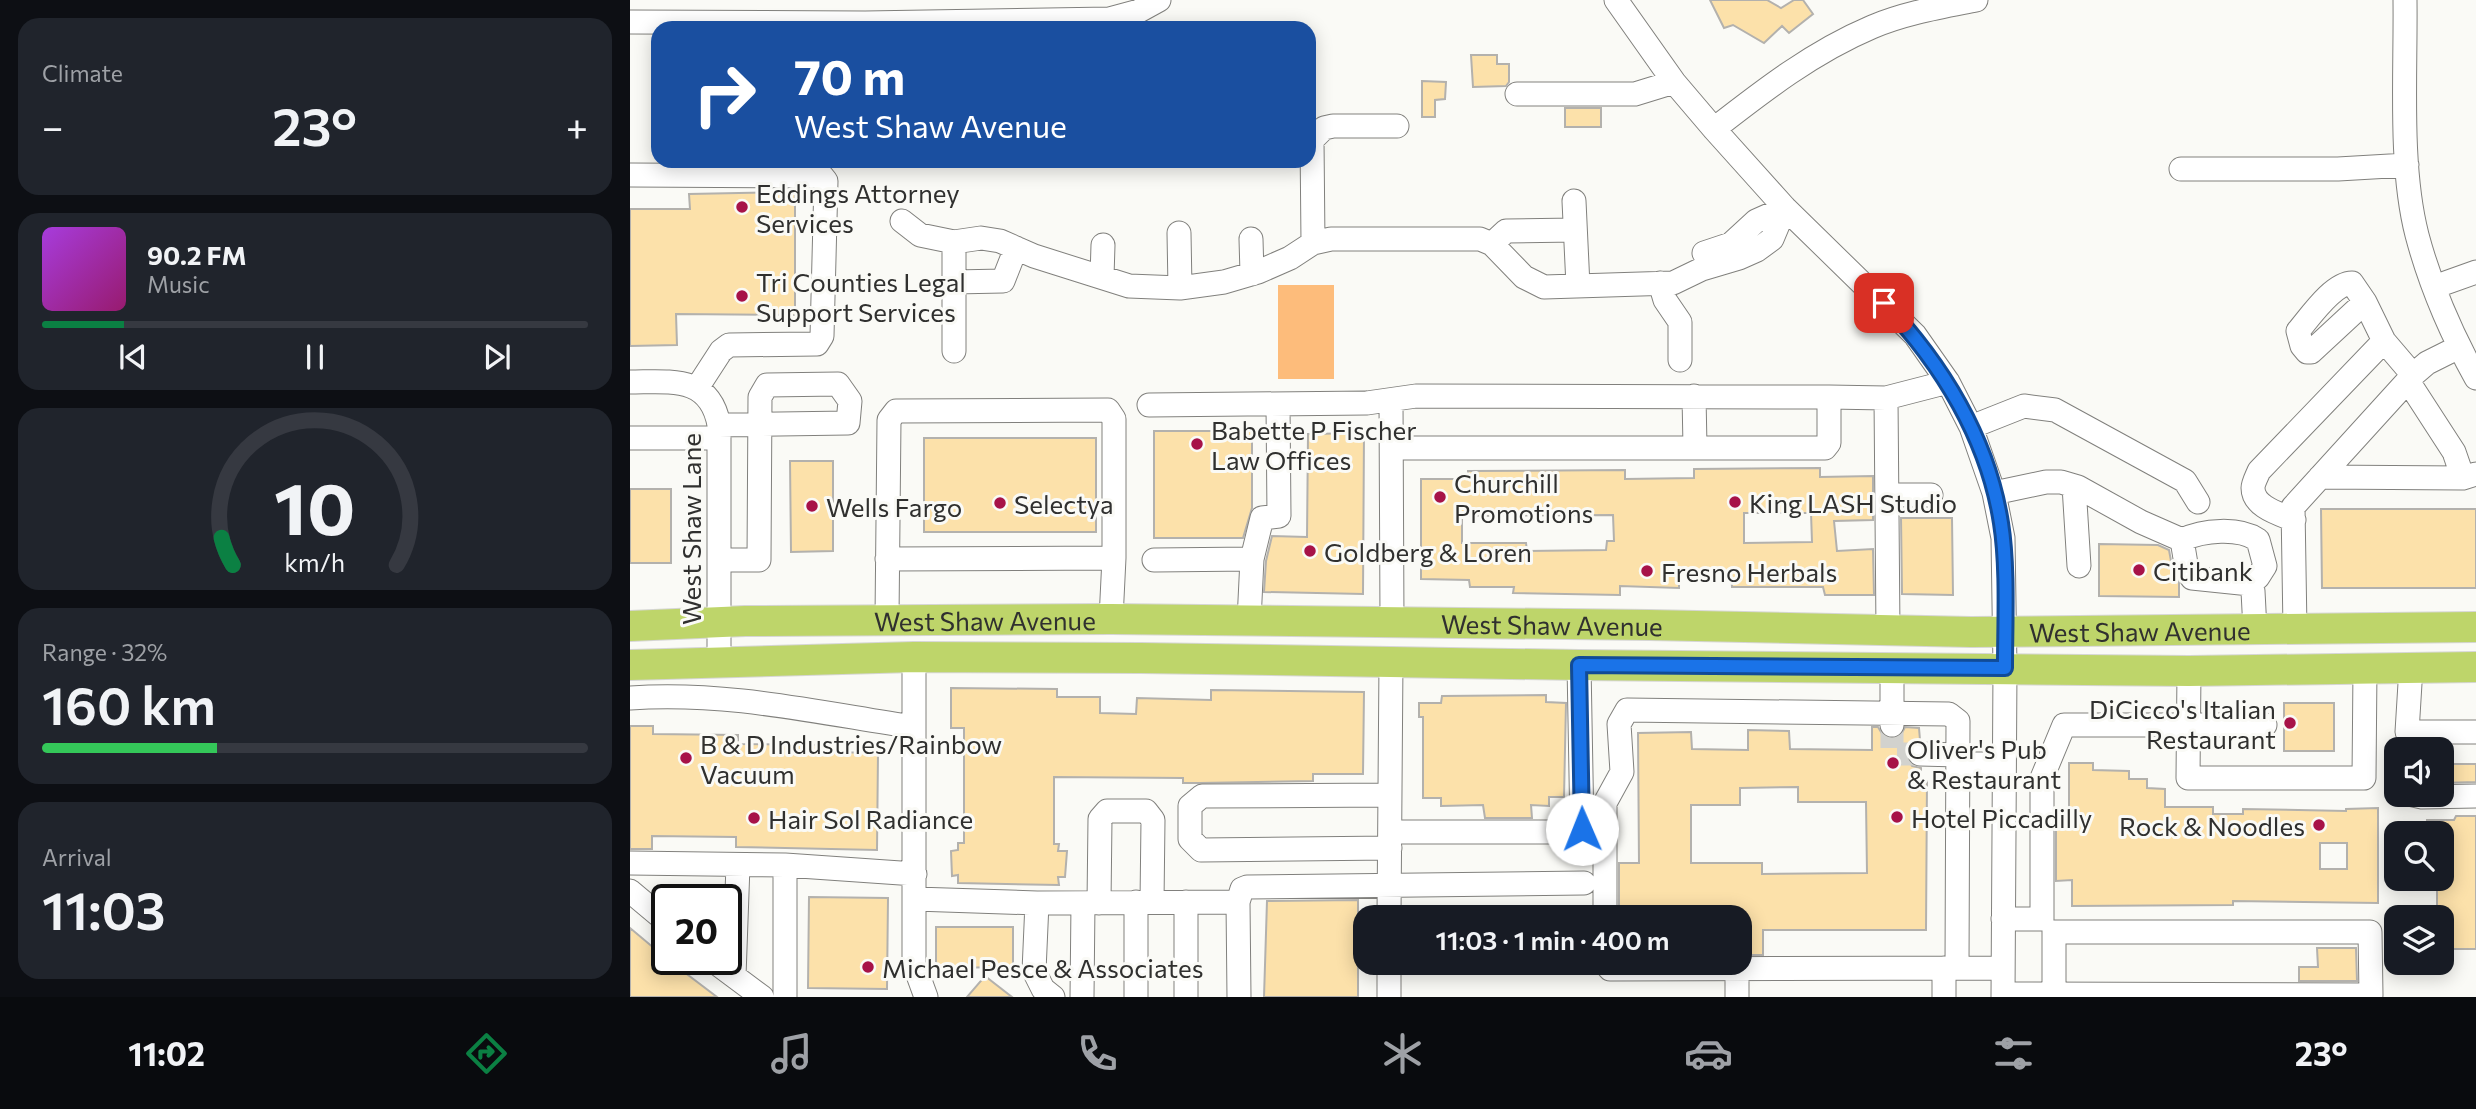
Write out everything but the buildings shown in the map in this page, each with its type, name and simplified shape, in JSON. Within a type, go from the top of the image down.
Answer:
[{"type":"main road","name":"West Shaw Avenue","points":[[630,626],[718,621],[887,619],[1649,625],[1888,631],[2005,650],[2189,671],[2476,667]]},
{"type":"main road","points":[[914,657],[923,643],[939,637],[1082,637],[1111,619]]},
{"type":"main road","points":[[1140,658],[1229,642],[1372,643],[1386,639],[1392,622]]},
{"type":"main road","points":[[1391,661],[1397,649],[1411,640],[1555,641],[1649,625]]},
{"type":"main road","name":"West Shaw Avenue","points":[[630,665],[914,657],[1892,668],[2005,650],[2255,630],[2476,627]]},
{"type":"main road","points":[[2410,667],[2428,646],[2476,646]]},
{"type":"street","points":[[1040,21],[1109,19],[1139,11],[1159,0]]},
{"type":"street","points":[[1616,0],[1674,82],[1714,129],[1785,208],[1907,327],[1948,382],[1971,427],[1994,493],[2003,538],[2005,650],[2003,919],[2003,995],[2371,995],[2370,932],[2048,925],[2003,919]]},
{"type":"street","points":[[1714,129],[1780,77],[1839,43],[1874,26],[1922,10],[1976,0]]},
{"type":"street","points":[[2405,0],[2407,165],[2417,233],[2434,287],[2459,347],[2476,378]]},
{"type":"street","points":[[630,22],[651,22]]},
{"type":"street","points":[[1517,94],[1634,94],[1674,82]]},
{"type":"street","points":[[1316,135],[1324,128],[1334,126],[1397,126]]},
{"type":"street","points":[[2181,169],[2338,169],[2407,165]]},
{"type":"street","points":[[1312,168],[1313,243]]},
{"type":"street","points":[[630,175],[822,176],[826,181],[822,336],[817,344],[729,345],[721,351],[696,388],[677,382],[630,382]]},
{"type":"street","points":[[1574,201],[1578,286]]},
{"type":"street","points":[[902,221],[920,235],[954,242],[981,238],[1000,241],[1129,286],[1180,288],[1224,282],[1252,274],[1290,258],[1313,243],[1331,239],[1480,239],[1492,244],[1524,277],[1544,287],[1660,283],[1691,258],[1731,244],[1756,221],[1785,208]]},
{"type":"street","points":[[1492,244],[1506,231],[1575,229]]},
{"type":"street","points":[[1180,233],[1180,288]]},
{"type":"street","points":[[1251,239],[1252,274]]},
{"type":"street","points":[[954,242],[954,351]]},
{"type":"street","points":[[1102,277],[1103,245]]},
{"type":"street","points":[[954,282],[1003,281],[1016,248]]},
{"type":"street","points":[[2434,287],[2476,272]]},
{"type":"street","points":[[1660,283],[1665,300],[1680,323],[1680,360]]},
{"type":"street","points":[[2365,302],[2384,341],[2410,378],[2469,476]]},
{"type":"street","points":[[2294,513],[2268,509],[2256,499],[2253,488],[2259,471],[2384,341]]},
{"type":"street","points":[[2295,629],[2294,513],[2320,477],[2410,378],[2427,363],[2459,347]]},
{"type":"street","points":[[1149,405],[1367,403],[1416,396],[1886,398],[1948,382]]},
{"type":"street","name":"West Shaw Lane","points":[[696,388],[713,404],[719,431],[719,662]]},
{"type":"street","points":[[1694,396],[1695,447]]},
{"type":"street","points":[[1392,448],[1825,448],[1829,443],[1829,397]]},
{"type":"street","points":[[1886,398],[1888,631]]},
{"type":"street","points":[[1391,400],[1392,622]]},
{"type":"street","points":[[1249,621],[1252,559],[1262,518],[1279,516],[1278,405]]},
{"type":"street","points":[[1971,427],[2024,406],[2055,410],[2185,481],[2198,502]]},
{"type":"street","points":[[887,619],[889,420],[896,411],[1108,410],[1114,419],[1111,619]]},
{"type":"street","points":[[630,438],[719,431],[760,422],[759,560],[719,560]]},
{"type":"street","points":[[2320,477],[2469,476]]},
{"type":"street","points":[[1994,493],[2046,482],[2061,482],[2182,540],[2203,533],[2252,536],[2258,540],[2265,566],[2250,584],[2192,578],[2187,570],[2182,540]]},
{"type":"street","points":[[2074,486],[2079,566]]},
{"type":"street","points":[[1887,495],[1930,495]]},
{"type":"street","points":[[887,559],[1114,558]]},
{"type":"street","points":[[1154,560],[1252,559]]},
{"type":"street","points":[[2250,584],[2255,630]]},
{"type":"street","points":[[914,657],[914,964],[926,997]]},
{"type":"street","points":[[1389,905],[1391,661]]},
{"type":"street","points":[[1390,795],[1202,796],[1190,806],[1190,839],[1202,850],[1579,832],[1582,829],[1579,665]]},
{"type":"street","points":[[2404,737],[2410,667]]},
{"type":"street","points":[[1892,668],[1892,719]]},
{"type":"street","points":[[2189,671],[2188,778],[2364,778],[2365,668]]},
{"type":"street","points":[[630,698],[728,698],[914,727]]},
{"type":"street","points":[[1605,905],[1605,803],[1622,772],[1619,724],[1628,710],[1892,719],[1949,714],[1958,721],[1958,760],[1950,968],[1944,997]]},
{"type":"street","points":[[2054,994],[2048,925],[2042,778],[2064,725],[2265,725]]},
{"type":"street","points":[[2431,737],[2476,732]]},
{"type":"street","points":[[1920,754],[2004,764]]},
{"type":"street","points":[[2454,796],[2476,796]]},
{"type":"street","points":[[1082,997],[1100,819],[1107,811],[1146,811],[1153,820],[1136,997]]},
{"type":"street","points":[[630,863],[785,866],[915,874]]},
{"type":"street","points":[[738,865],[734,976],[762,997]]},
{"type":"street","points":[[785,866],[785,997]]},
{"type":"street","points":[[1238,997],[1238,902],[1242,889],[1247,887],[1584,883]]},
{"type":"street","points":[[630,891],[651,909]]},
{"type":"street","points":[[915,899],[1238,902]]},
{"type":"street","points":[[1037,902],[1034,971],[1043,989],[1053,997]]},
{"type":"street","points":[[1186,902],[1186,997]]},
{"type":"street","points":[[1752,968],[2003,968]]},
{"type":"street","points":[[1388,997],[1389,975]]},
{"type":"street","points":[[1737,975],[1737,997]]},
{"type":"shaded area","points":[[1278,285],[1334,285],[1334,379],[1278,379]]},
{"type":"tunnel","points":[[1892,725],[1892,754],[1920,754]]},
{"type":"place","name":"Eddings Attorney Services","points":[[742,207]]},
{"type":"place","name":"Tri Counties Legal Support Services","points":[[742,296]]},
{"type":"place","name":"Babette P Fischer Law Offices","points":[[1197,444]]},
{"type":"place","name":"Churchill Promotions","points":[[1440,497]]},
{"type":"place","name":"King LASH Studio","points":[[1735,502]]},
{"type":"place","name":"Selectya","points":[[1000,503]]},
{"type":"place","name":"Wells Fargo","points":[[812,506]]},
{"type":"place","name":"Goldberg & Loren","points":[[1310,551]]},
{"type":"place","name":"Citibank","points":[[2139,570]]},
{"type":"place","name":"Fresno Herbals","points":[[1647,571]]},
{"type":"place","name":"DiCicco's Italian Restaurant","points":[[2290,723]]},
{"type":"place","name":"B & D Industries/Rainbow Vacuum","points":[[686,758]]},
{"type":"place","name":"Oliver's Pub & Restaurant","points":[[1893,763]]},
{"type":"place","name":"Hotel Piccadilly","points":[[1897,817]]},
{"type":"place","name":"Hair Sol Radiance","points":[[754,818]]},
{"type":"place","name":"Rock & Noodles","points":[[2319,825]]},
{"type":"place","name":"Michael Pesce & Associates","points":[[868,967]]},
{"type":"route","points":[[1582,829],[1579,665],[2005,668],[2003,538],[1990,479],[1971,427],[1948,382],[1915,335],[1884,303]]}]
